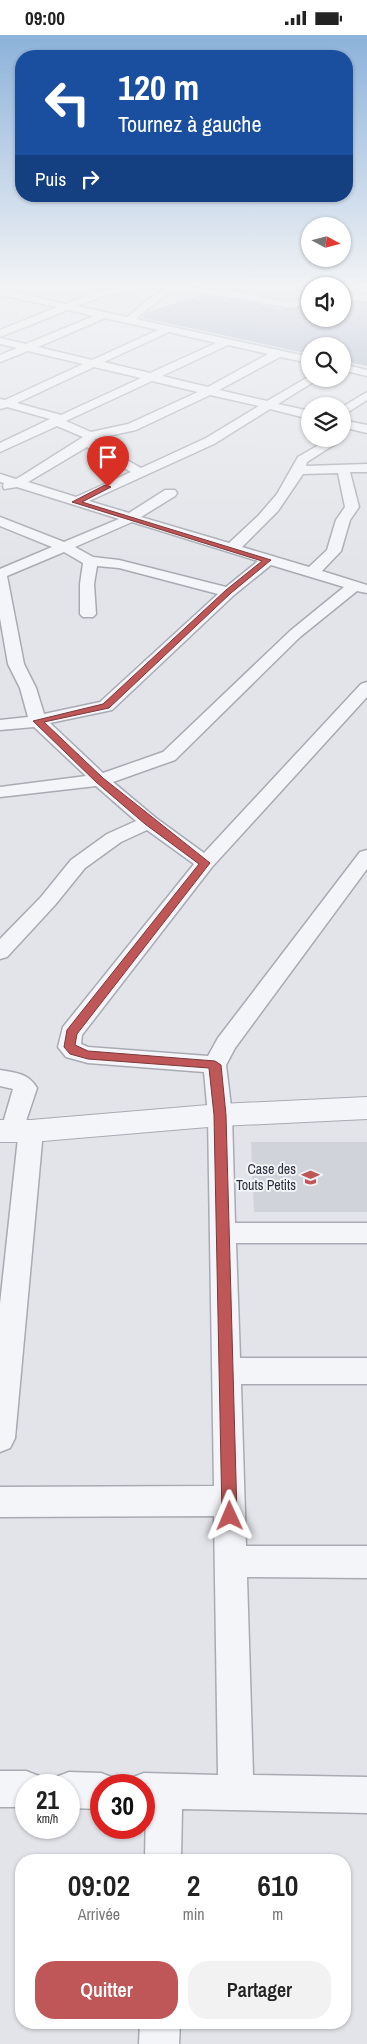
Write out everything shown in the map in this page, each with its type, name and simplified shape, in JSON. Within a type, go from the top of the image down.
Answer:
[{"type":"street","points":[[2,404],[57,380]]},
{"type":"street","points":[[0,448],[144,380]]},
{"type":"street","points":[[162,380],[301,413]]},
{"type":"street","points":[[0,490],[28,478],[88,439],[140,424],[229,380]]},
{"type":"street","points":[[76,502],[210,441],[301,385]]},
{"type":"street","points":[[351,407],[367,395]]},
{"type":"street","points":[[2,404],[57,420],[140,472]]},
{"type":"street","points":[[351,433],[363,428]]},
{"type":"street","points":[[232,548],[268,517],[299,470],[302,460],[324,447]]},
{"type":"street","points":[[299,470],[367,468]]},
{"type":"street","points":[[312,573],[334,551],[343,520],[352,507],[343,469]]},
{"type":"street","points":[[0,478],[361,588]]},
{"type":"street","points":[[170,493],[125,521],[2,573],[0,577],[8,665],[28,688],[38,721],[100,780],[149,822],[205,863]]},
{"type":"street","points":[[352,507],[367,511]]},
{"type":"street","points":[[0,521],[65,547],[90,561],[119,564],[228,591]]},
{"type":"street","points":[[0,537],[18,528]]},
{"type":"street","points":[[0,725],[38,721],[106,706],[228,591],[268,560]]},
{"type":"street","points":[[88,614],[87,584],[90,561]]},
{"type":"street","points":[[0,792],[100,780],[169,756],[295,634],[361,588]]},
{"type":"street","points":[[215,1065],[88,1055],[74,1051],[69,1047],[71,1033],[205,863],[367,687]]},
{"type":"street","points":[[0,952],[48,901],[78,864],[114,838],[149,822]]},
{"type":"street","points":[[236,1793],[220,1115],[215,1065],[226,1044],[367,856]]},
{"type":"street","points":[[0,1078],[20,1083],[25,1088],[14,1131],[0,1439]]},
{"type":"street","points":[[14,1131],[220,1115],[367,1108]]},
{"type":"street","points":[[223,1233],[367,1233]]},
{"type":"street","points":[[226,1371],[367,1371]]},
{"type":"street","points":[[0,1502],[229,1501]]},
{"type":"street","points":[[230,1561],[367,1562]]},
{"type":"street","points":[[0,1789],[15,1789]]},
{"type":"street","points":[[155,1792],[367,1795]]},
{"type":"street","points":[[155,1800],[162,1854]]},
{"type":"street","points":[[160,2029],[160,2044]]},
{"type":"shaded area","name":"Case des Touts Petits","points":[[251,1142],[367,1142],[367,1212],[254,1212]]},
{"type":"place","name":"Case des Touts Petits","points":[[310,1177]]},
{"type":"route","points":[[108,487],[76,502],[268,560],[228,591],[106,706],[38,721],[100,780],[149,822],[205,863],[71,1033],[69,1047],[74,1051],[88,1055],[215,1065],[220,1115],[230,1516]]}]
